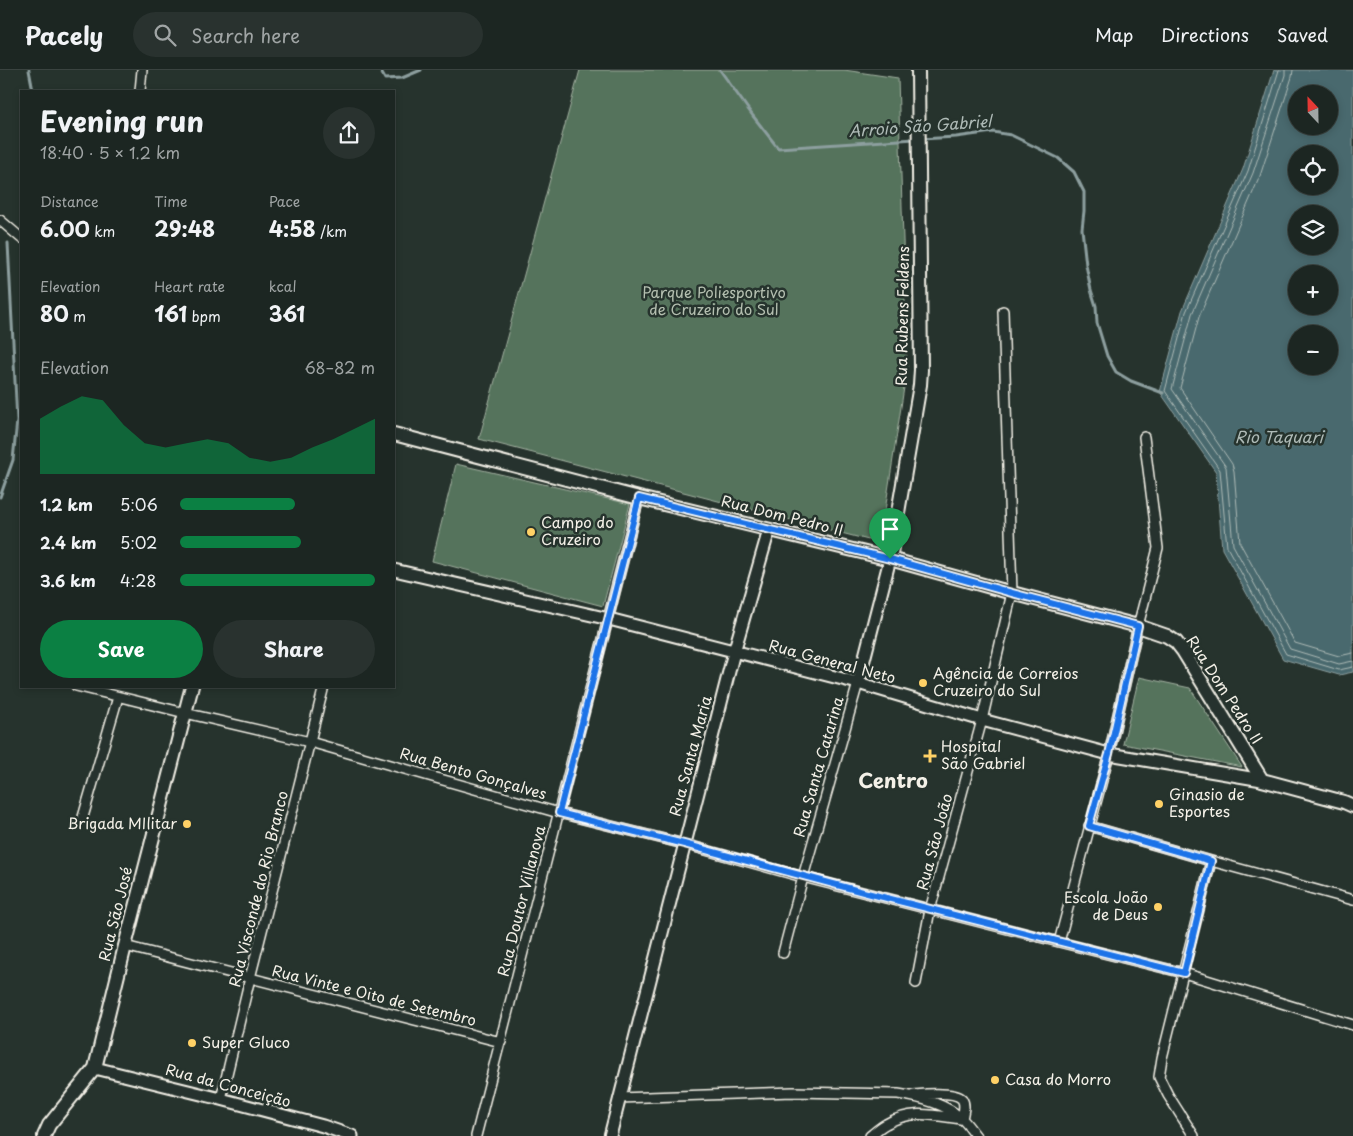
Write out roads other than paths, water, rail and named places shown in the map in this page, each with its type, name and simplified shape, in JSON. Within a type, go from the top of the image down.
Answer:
[{"type":"main road","name":"Rua Rubens Feldens","points":[[890,559],[921,370],[918,70]]},
{"type":"main road","name":"Rua Dom Pedro II","points":[[395,434],[639,498],[890,559],[1138,626],[1167,636],[1176,642],[1262,780]]},
{"type":"main road","name":"Rua São José","points":[[39,1136],[47,1131],[95,1068],[124,946],[191,688]]},
{"type":"main road","points":[[1262,780],[1353,806]]},
{"type":"street","points":[[140,90],[142,70]]},
{"type":"street","points":[[0,220],[20,237]]},
{"type":"street","name":"Rua São João","points":[[916,983],[930,910],[982,720],[1012,593],[1003,311]]},
{"type":"street","points":[[1059,942],[1109,754],[1158,548],[1144,437]]},
{"type":"street","name":"Rua Doutor Villanova","points":[[476,1136],[639,498]]},
{"type":"street","name":"Rua Santa Maria","points":[[610,1136],[734,652],[769,530]]},
{"type":"street","name":"Rua Santa Catarina","points":[[783,954],[858,683],[890,559]]},
{"type":"street","name":"Rua General Neto","points":[[395,570],[609,620],[858,683],[982,720],[1109,754],[1262,780]]},
{"type":"street","name":"Rua Bento Gonçalves","points":[[84,688],[310,742],[559,813],[684,844],[930,910],[1184,973],[1353,1025]]},
{"type":"street","name":"Rua Visconde do Rio Branco","points":[[222,1100],[250,978],[324,688]]},
{"type":"street","points":[[83,817],[118,697]]},
{"type":"street","points":[[1089,826],[1353,900]]},
{"type":"street","points":[[1194,1136],[1159,1077],[1162,1058],[1211,861]]},
{"type":"street","name":"Rua Vinte e Oito de Setembro","points":[[124,946],[501,1042]]},
{"type":"street","name":"Rua da Conceição","points":[[95,1068],[222,1100],[321,1131],[352,1136]]},
{"type":"street","points":[[619,1098],[793,1092],[898,1094],[910,1096],[955,1113],[976,1136]]},
{"type":"street","points":[[910,1096],[925,1094],[959,1097],[964,1102],[962,1119]]},
{"type":"street","points":[[870,1136],[887,1123],[909,1115],[922,1113],[962,1119]]},
{"type":"water","name":"Rio Taquari","points":[[1274,70],[1353,70],[1353,672],[1339,675],[1283,659],[1222,549],[1216,472],[1160,392],[1182,311],[1243,169]]},
{"type":"waterway","points":[[29,70],[33,90]]},
{"type":"waterway","points":[[380,70],[385,79],[402,78],[421,70]]},
{"type":"waterway","name":"Arroio São Gabriel","points":[[720,70],[778,148],[915,139]]},
{"type":"waterway","name":"Arroio São Gabriel","points":[[921,139],[993,132],[1011,135],[1058,158],[1074,172],[1084,192],[1082,229],[1086,265],[1096,306],[1097,323],[1107,356],[1116,372],[1131,381],[1163,393]]},
{"type":"waterway","points":[[0,497],[13,460],[17,421],[8,243]]},
{"type":"place","name":"Campo do Cruzeiro","points":[[531,532]]},
{"type":"place","name":"Agência de Correios Cruzeiro do Sul","points":[[923,683]]},
{"type":"place","name":"Hospital São Gabriel","points":[[930,756]]},
{"type":"place","name":"Ginasio de Esportes","points":[[1159,804]]},
{"type":"place","name":"Brigada MIlitar","points":[[187,824]]},
{"type":"place","name":"Escola João de Deus","points":[[1158,907]]},
{"type":"place","name":"Super Gluco","points":[[192,1043]]},
{"type":"place","name":"Casa do Morro","points":[[995,1080]]},
{"type":"district","name":"Centro","points":[[893,781]]},
{"type":"park label","name":"Parque Poliesportivo de Cruzeiro do Sul","points":[[714,302]]}]
